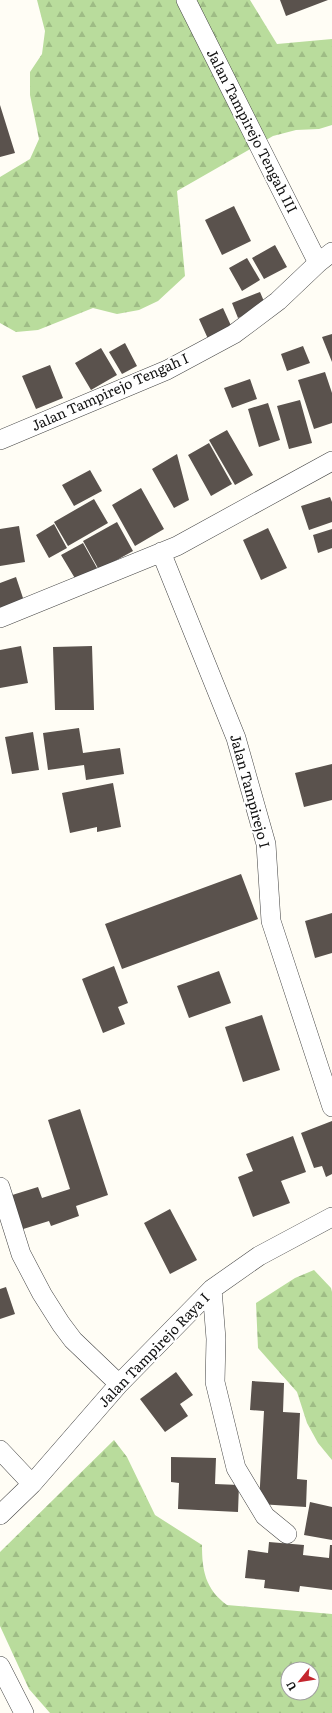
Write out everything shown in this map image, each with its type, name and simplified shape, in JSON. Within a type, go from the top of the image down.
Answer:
[{"type":"street","name":"Jalan Tampirejo Tengah III","points":[[186,0],[325,257]]},
{"type":"street","name":"Jalan Tampirejo Tengah I","points":[[0,440],[167,370],[234,334],[278,302],[325,257]]},
{"type":"street","points":[[0,618],[177,546],[332,460]]},
{"type":"street","name":"Jalan Tampirejo I","points":[[161,552],[236,738],[266,844],[271,921],[332,1106]]},
{"type":"street","points":[[0,1187],[21,1254],[42,1294],[73,1340],[119,1384]]},
{"type":"street","name":"Jalan Tampirejo Raya I","points":[[0,1514],[32,1484],[119,1384],[212,1289],[259,1256],[332,1217]]},
{"type":"street","points":[[212,1289],[216,1339],[215,1382],[236,1468],[265,1516],[287,1534]]},
{"type":"street","points":[[0,1450],[32,1484]]},
{"type":"street","points":[[0,1666],[24,1713]]},
{"type":"green space","points":[[37,0],[250,0],[277,44],[332,39],[332,125],[319,129],[296,130],[273,136],[177,191],[185,276],[158,301],[139,310],[117,314],[93,308],[38,330],[16,332],[0,323],[0,177],[30,159],[39,139],[30,95],[30,72],[42,54],[45,31]]},
{"type":"green space","points":[[314,1270],[331,1288],[332,1292],[332,1460],[318,1443],[307,1423],[297,1392],[258,1348],[256,1303],[295,1278]]},
{"type":"green space","points":[[114,1440],[127,1457],[155,1515],[202,1545],[204,1571],[209,1586],[227,1605],[332,1614],[332,1713],[50,1713],[29,1689],[0,1626],[0,1552]]},
{"type":"building","points":[[280,0],[328,0],[286,16]]},
{"type":"building","points":[[0,105],[15,153],[0,157]]},
{"type":"building","points":[[234,206],[251,241],[222,255],[205,220]]},
{"type":"building","points":[[275,245],[287,267],[264,279],[252,258]]},
{"type":"building","points":[[247,258],[260,280],[242,291],[229,268]]},
{"type":"building","points":[[260,292],[266,306],[238,318],[232,303]]},
{"type":"building","points":[[223,308],[233,330],[209,341],[199,319]]},
{"type":"building","points":[[332,334],[332,362],[322,337]]},
{"type":"building","points":[[125,343],[137,366],[122,374],[109,352]]},
{"type":"building","points":[[303,346],[310,363],[287,371],[281,354]]},
{"type":"building","points":[[101,348],[117,375],[91,390],[75,363]]},
{"type":"building","points":[[50,365],[63,398],[36,409],[22,376]]},
{"type":"building","points":[[325,372],[332,393],[332,423],[314,429],[298,380]]},
{"type":"building","points":[[250,379],[257,399],[232,408],[224,388]]},
{"type":"building","points":[[300,400],[312,443],[289,449],[277,406]]},
{"type":"building","points":[[268,403],[280,440],[259,447],[248,409]]},
{"type":"building","points":[[227,430],[253,475],[235,485],[209,440]]},
{"type":"building","points":[[209,443],[232,484],[211,496],[188,455]]},
{"type":"building","points":[[177,454],[189,500],[174,508],[152,469]]},
{"type":"building","points":[[90,470],[102,491],[74,506],[62,485]]},
{"type":"building","points":[[141,488],[164,529],[135,546],[112,505]]},
{"type":"building","points":[[330,497],[332,502],[332,522],[309,530],[301,506]]},
{"type":"building","points":[[94,499],[108,523],[68,546],[54,522]]},
{"type":"building","points":[[117,522],[133,551],[99,570],[83,541]]},
{"type":"building","points":[[54,524],[67,548],[49,558],[36,535]]},
{"type":"building","points":[[19,526],[25,562],[0,566],[0,529]]},
{"type":"building","points":[[268,528],[287,568],[261,580],[243,540]]},
{"type":"building","points":[[332,529],[332,548],[318,553],[313,535]]},
{"type":"building","points":[[83,543],[97,568],[76,580],[61,555]]},
{"type":"building","points":[[16,577],[25,604],[0,612],[0,583]]},
{"type":"building","points":[[21,646],[28,683],[0,688],[0,650]]},
{"type":"building","points":[[92,646],[94,710],[55,710],[53,647]]},
{"type":"building","points":[[79,728],[83,753],[120,748],[124,774],[86,780],[84,765],[48,770],[43,733]]},
{"type":"building","points":[[33,732],[39,770],[12,774],[5,737]]},
{"type":"building","points":[[332,764],[332,800],[304,807],[295,773]]},
{"type":"building","points":[[113,783],[121,827],[97,832],[97,827],[70,833],[62,793]]},
{"type":"building","points":[[241,874],[258,919],[122,969],[105,924]]},
{"type":"building","points":[[332,913],[332,953],[315,958],[305,921]]},
{"type":"building","points":[[114,966],[128,1003],[118,1007],[125,1024],[103,1033],[82,979]]},
{"type":"building","points":[[219,971],[231,1003],[189,1018],[177,986]]},
{"type":"building","points":[[262,1015],[280,1070],[243,1082],[225,1027]]},
{"type":"building","points":[[80,1109],[108,1195],[76,1206],[79,1216],[51,1226],[49,1221],[20,1230],[9,1196],[38,1187],[42,1198],[70,1189],[48,1120]]},
{"type":"building","points":[[332,1121],[332,1174],[326,1177],[322,1166],[314,1168],[301,1133]]},
{"type":"building","points":[[293,1136],[306,1172],[281,1181],[290,1203],[253,1217],[238,1177],[253,1171],[246,1154]]},
{"type":"building","points":[[170,1209],[197,1260],[170,1274],[144,1223]]},
{"type":"building","points":[[6,1287],[15,1314],[0,1319],[0,1289]]},
{"type":"building","points":[[176,1372],[193,1395],[180,1404],[188,1416],[165,1432],[140,1399]]},
{"type":"building","points":[[252,1381],[284,1383],[283,1412],[300,1413],[297,1479],[307,1480],[306,1507],[259,1504],[264,1411],[250,1410]]},
{"type":"building","points":[[171,1457],[216,1458],[215,1484],[239,1485],[238,1512],[178,1509],[179,1483],[171,1482]]},
{"type":"building","points":[[310,1502],[332,1507],[332,1540],[304,1535]]},
{"type":"building","points":[[269,1542],[304,1545],[303,1555],[329,1558],[330,1545],[332,1545],[332,1590],[300,1586],[299,1592],[264,1588],[265,1580],[245,1578],[248,1550],[268,1553]]}]
